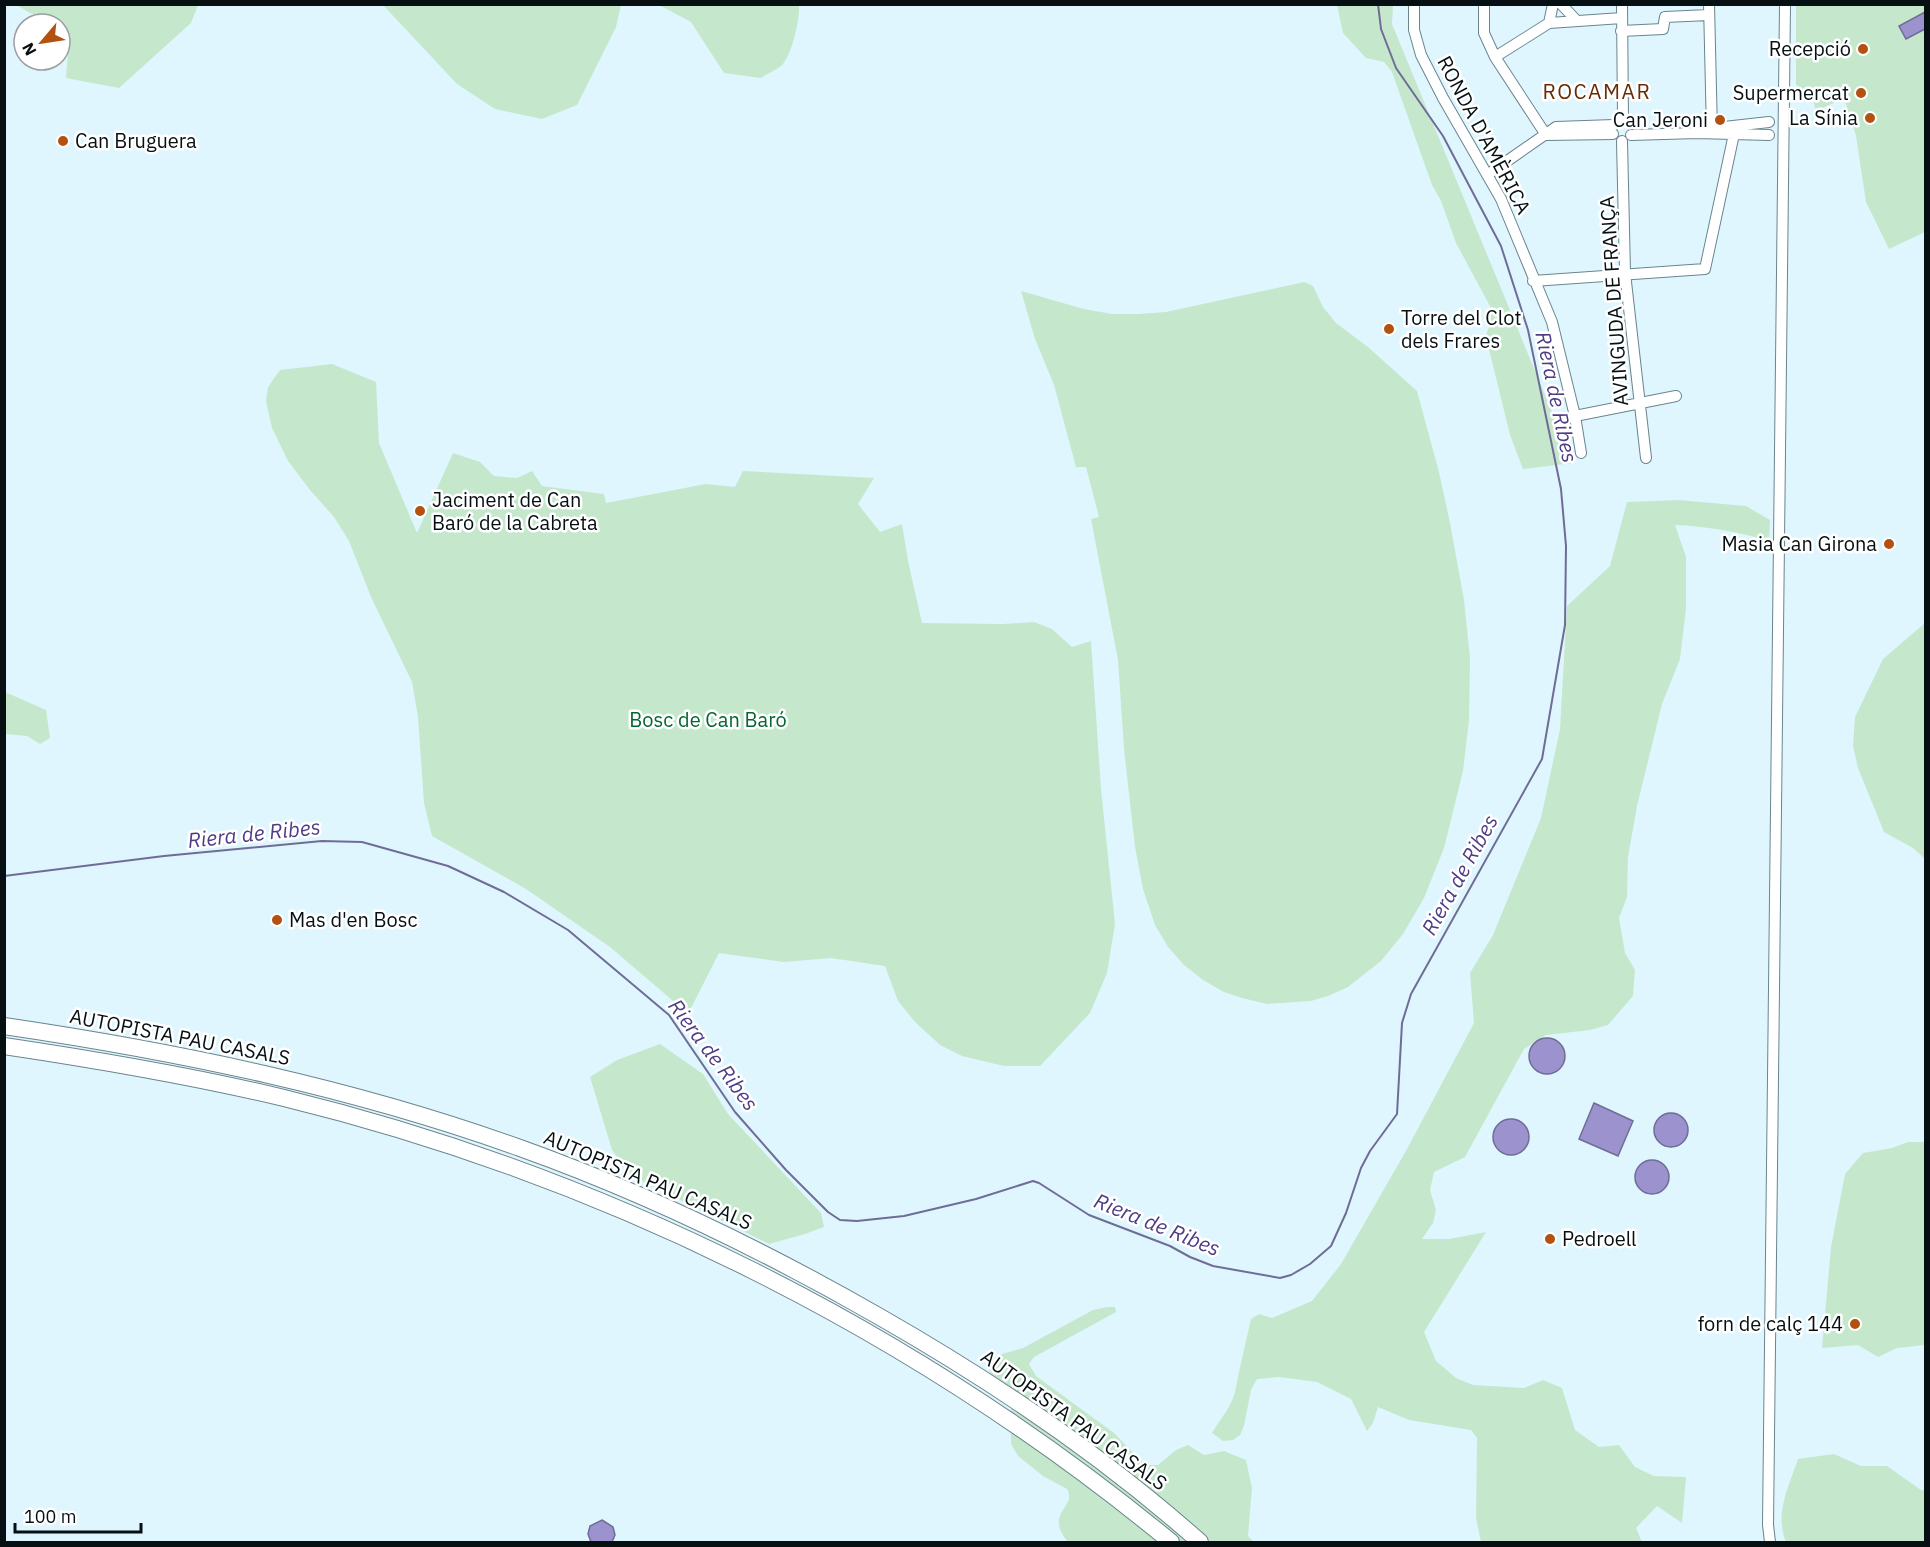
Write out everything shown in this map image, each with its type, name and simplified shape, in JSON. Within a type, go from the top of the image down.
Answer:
[{"type":"highway","name":"AUTOPISTA PAU CASALS","points":[[4,1026],[169,1053],[293,1080],[463,1129],[591,1176],[740,1241],[812,1278],[944,1354],[1071,1439],[1148,1497],[1200,1542]]},
{"type":"highway","name":"AUTOPISTA PAU CASALS","points":[[4,1046],[118,1064],[284,1098],[456,1148],[584,1195],[728,1259],[868,1333],[992,1409],[1055,1453],[1171,1542]]},
{"type":"highway","points":[[1163,1510],[1173,1513],[1209,1542]]},
{"type":"street","name":"RONDA D'AMÈRICA","points":[[1414,4],[1414,30],[1421,55],[1501,199],[1533,281],[1552,322],[1575,417],[1581,453]]},
{"type":"street","points":[[1484,4],[1484,33],[1495,57],[1546,135]]},
{"type":"street","points":[[1549,23],[1553,4]]},
{"type":"street","points":[[1561,4],[1576,21]]},
{"type":"street","name":"AVINGUDA DE FRANÇA","points":[[1622,4],[1625,273],[1646,458]]},
{"type":"street","points":[[1770,1542],[1785,4]]},
{"type":"street","points":[[1621,31],[1663,30],[1665,17],[1709,10],[1712,131]]},
{"type":"street","points":[[1495,57],[1549,23],[1622,18]]},
{"type":"street","points":[[1712,131],[1769,122],[1783,109]]},
{"type":"street","points":[[1769,122],[1769,135],[1775,143],[1784,146]]},
{"type":"street","points":[[1487,175],[1546,135],[1623,131],[1712,131],[1769,135]]},
{"type":"street","points":[[1533,281],[1705,269],[1734,134]]},
{"type":"street","points":[[1575,417],[1676,396]]},
{"type":"green space","points":[[16,5],[198,5],[191,23],[119,88],[66,78],[66,72],[72,72],[72,12],[29,12]]},
{"type":"green space","points":[[383,5],[621,5],[616,27],[577,105],[542,119],[495,109],[457,84]]},
{"type":"green space","points":[[659,5],[799,5],[799,11],[795,36],[786,60],[780,67],[761,78],[724,73],[691,22]]},
{"type":"green space","points":[[1337,5],[1393,5],[1392,24],[1573,463],[1523,469],[1510,435],[1487,341],[1491,308],[1456,243],[1441,201],[1432,185],[1392,72],[1384,62],[1366,58],[1343,33]]},
{"type":"green space","points":[[1796,5],[1925,5],[1925,232],[1889,249],[1866,202],[1856,136],[1844,98],[1816,111],[1812,96],[1801,92],[1796,84]]},
{"type":"green space","points":[[1304,282],[1313,286],[1323,307],[1336,323],[1368,347],[1417,391],[1439,472],[1464,600],[1470,658],[1469,720],[1463,771],[1444,848],[1424,898],[1403,934],[1381,961],[1348,987],[1311,1001],[1267,1004],[1224,992],[1203,980],[1184,965],[1168,947],[1155,925],[1143,889],[1135,847],[1124,749],[1118,660],[1091,519],[1099,517],[1086,467],[1076,467],[1054,385],[1035,339],[1021,291],[1084,309],[1112,314],[1138,314],[1166,312]]},
{"type":"green space","name":"Bosc de Can Baró","points":[[332,364],[376,382],[379,443],[417,533],[453,453],[480,462],[494,476],[517,478],[532,471],[542,486],[604,494],[606,503],[706,484],[735,487],[743,471],[874,478],[858,504],[880,532],[902,524],[922,623],[1034,622],[1052,629],[1072,647],[1091,641],[1101,789],[1115,924],[1107,973],[1090,1013],[1040,1066],[1004,1066],[962,1056],[940,1045],[915,1022],[898,1001],[885,966],[831,958],[784,962],[719,953],[690,1010],[672,1000],[610,947],[526,889],[432,836],[424,803],[418,717],[412,682],[371,597],[349,541],[334,517],[288,461],[272,428],[266,401],[268,387],[280,370]]},
{"type":"green space","points":[[1678,500],[1746,506],[1770,520],[1769,541],[1722,530],[1675,525],[1686,557],[1686,608],[1680,659],[1662,704],[1637,806],[1628,857],[1627,897],[1619,918],[1625,953],[1635,970],[1633,996],[1608,1025],[1590,1030],[1546,1035],[1524,1049],[1465,1157],[1434,1172],[1430,1190],[1436,1210],[1433,1223],[1422,1239],[1449,1239],[1486,1232],[1424,1332],[1436,1361],[1456,1378],[1473,1385],[1524,1388],[1543,1380],[1562,1388],[1575,1430],[1599,1447],[1619,1445],[1635,1467],[1654,1476],[1686,1477],[1682,1523],[1657,1506],[1636,1528],[1642,1542],[1481,1542],[1476,1518],[1477,1438],[1471,1430],[1409,1420],[1378,1407],[1373,1423],[1367,1431],[1351,1399],[1317,1382],[1279,1377],[1257,1379],[1251,1390],[1240,1435],[1233,1440],[1223,1441],[1212,1433],[1235,1393],[1251,1319],[1259,1314],[1272,1318],[1312,1301],[1341,1264],[1407,1149],[1474,1023],[1470,973],[1493,935],[1541,818],[1560,729],[1567,606],[1610,566],[1627,502]]},
{"type":"green space","points":[[1925,623],[1925,859],[1913,848],[1884,832],[1858,768],[1853,746],[1855,717],[1883,659]]},
{"type":"green space","points":[[5,692],[46,710],[50,738],[40,744],[27,736],[5,734]]},
{"type":"green space","points":[[660,1044],[703,1074],[728,1114],[821,1213],[824,1227],[769,1244],[632,1176],[612,1150],[590,1077],[617,1060]]},
{"type":"green space","points":[[1908,1142],[1925,1142],[1925,1345],[1897,1348],[1878,1357],[1858,1345],[1822,1348],[1831,1247],[1845,1174],[1863,1153],[1892,1148]]},
{"type":"green space","points":[[1115,1307],[1116,1312],[1034,1357],[1029,1364],[1036,1376],[1114,1433],[1141,1461],[1149,1465],[1158,1465],[1176,1450],[1188,1445],[1204,1455],[1224,1451],[1246,1460],[1252,1488],[1248,1536],[1254,1542],[1068,1542],[1061,1532],[1059,1524],[1068,1501],[1067,1489],[1043,1476],[1018,1456],[1011,1444],[1011,1405],[1002,1382],[989,1370],[994,1358],[1023,1348],[1093,1310]]},
{"type":"green space","points":[[1834,1454],[1861,1466],[1887,1466],[1921,1490],[1925,1490],[1925,1542],[1786,1542],[1782,1511],[1798,1459]]},
{"type":"shaded area","points":[[1925,12],[1925,29],[1906,39],[1899,26]]},
{"type":"shaded area","points":[[1547,1038],[1560,1043],[1565,1056],[1560,1069],[1547,1074],[1534,1069],[1529,1056],[1534,1043]]},
{"type":"shaded area","points":[[1594,1103],[1633,1121],[1618,1156],[1579,1139]]},
{"type":"shaded area","points":[[1671,1113],[1683,1118],[1688,1130],[1683,1142],[1671,1147],[1659,1142],[1654,1130],[1659,1118]]},
{"type":"shaded area","points":[[1511,1119],[1524,1124],[1529,1137],[1524,1150],[1511,1155],[1498,1150],[1493,1137],[1498,1124]]},
{"type":"shaded area","points":[[1652,1160],[1664,1165],[1669,1177],[1664,1189],[1652,1194],[1640,1189],[1635,1177],[1640,1165]]},
{"type":"shaded area","points":[[602,1520],[613,1527],[615,1535],[612,1542],[591,1542],[588,1534],[590,1526]]},
{"type":"waterway","name":"Riera de Ribes","points":[[4,876],[164,856],[322,841],[362,842],[448,866],[504,892],[568,930],[669,1015],[735,1112],[786,1170],[828,1212],[840,1220],[857,1221],[904,1216],[976,1199],[1033,1181],[1089,1215],[1170,1246],[1213,1266],[1280,1278],[1291,1275],[1310,1264],[1331,1246],[1346,1213],[1361,1168],[1370,1151],[1397,1114],[1402,1023],[1411,994],[1542,759],[1565,625],[1566,546],[1561,489],[1528,330],[1501,246],[1443,136],[1396,68],[1381,29],[1378,4]]},
{"type":"place","name":"Recepció","points":[[1863,49]]},
{"type":"place","name":"Supermercat","points":[[1861,93]]},
{"type":"place","name":"La Sínia","points":[[1870,118]]},
{"type":"place","name":"Can Jeroni","points":[[1720,120]]},
{"type":"place","name":"Can Bruguera","points":[[63,141]]},
{"type":"place","name":"Torre del Clot dels Frares","points":[[1389,329]]},
{"type":"place","name":"Jaciment de Can Baró de la Cabreta","points":[[420,511]]},
{"type":"place","name":"Masia Can Girona","points":[[1889,544]]},
{"type":"place","name":"Mas d'en Bosc","points":[[277,920]]},
{"type":"place","name":"Pedroell","points":[[1550,1239]]},
{"type":"place","name":"forn de calç 144","points":[[1855,1324]]},
{"type":"district","name":"ROCAMAR","points":[[1597,92]]}]
